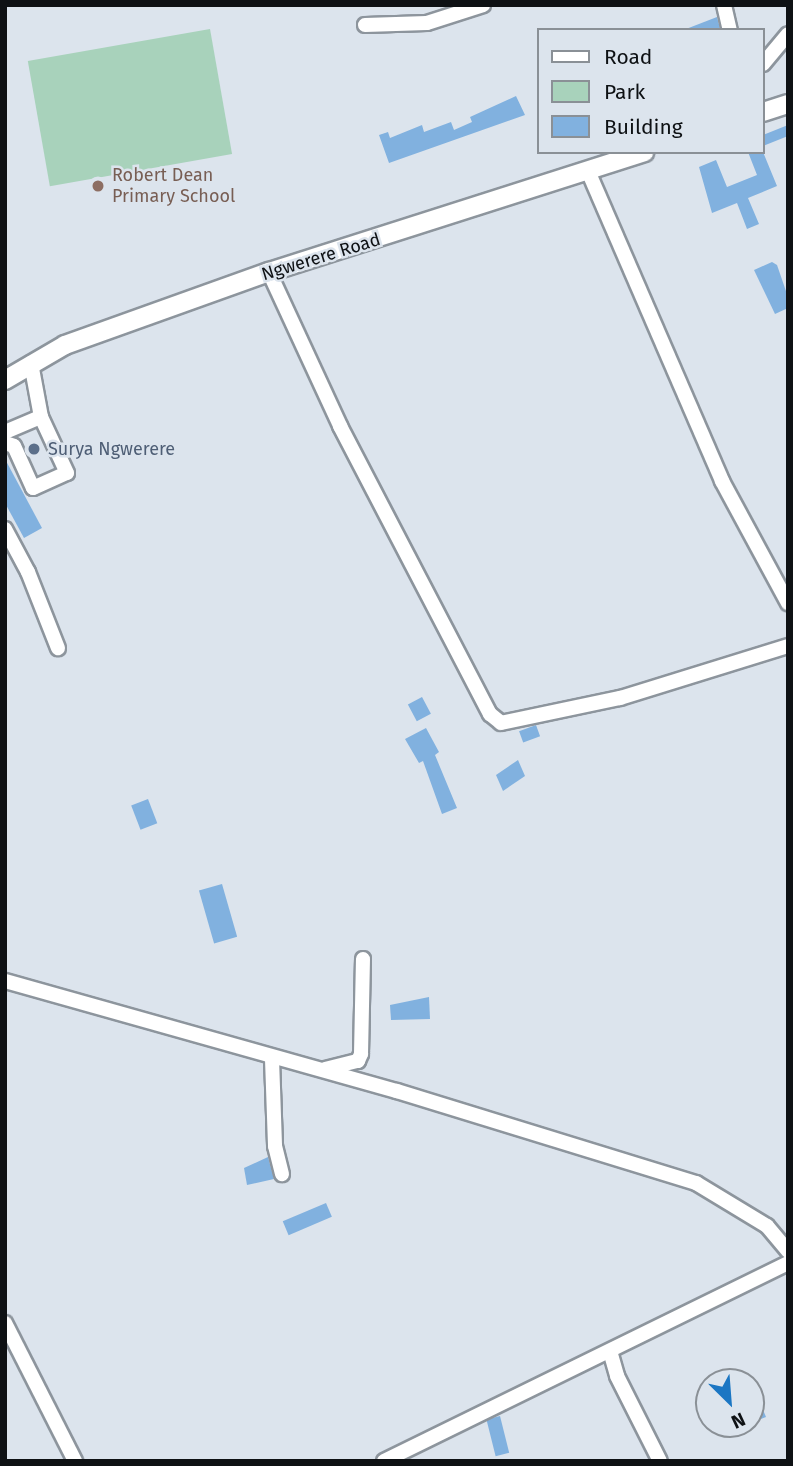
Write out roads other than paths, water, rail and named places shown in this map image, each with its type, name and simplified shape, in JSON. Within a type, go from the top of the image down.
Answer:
[{"type":"main road","points":[[765,111],[788,104]]},
{"type":"main road","name":"Ngwerere Road","points":[[5,380],[65,345],[269,272],[638,154]]},
{"type":"street","points":[[365,25],[427,23],[483,5]]},
{"type":"street","points":[[724,5],[730,28]]},
{"type":"street","points":[[765,62],[788,34]]},
{"type":"street","points":[[588,171],[722,481],[788,603]]},
{"type":"street","points":[[269,272],[340,426],[490,714],[501,723],[620,698],[788,646]]},
{"type":"street","points":[[5,443],[14,446],[33,488],[67,473],[41,416],[31,363]]},
{"type":"street","points":[[5,432],[41,416]]},
{"type":"street","points":[[5,528],[28,572],[58,648]]},
{"type":"street","points":[[310,1068],[358,1061],[363,959]]},
{"type":"street","points":[[5,981],[696,1183],[767,1226],[788,1251]]},
{"type":"street","points":[[272,1059],[275,1146],[282,1174]]},
{"type":"street","points":[[384,1461],[788,1263]]},
{"type":"street","points":[[5,1323],[75,1461]]},
{"type":"street","points":[[610,1351],[617,1376],[660,1461]]},
{"type":"place","name":"Robert Dean Primary School","points":[[98,186]]},
{"type":"place","name":"Surya Ngwerere","points":[[34,449]]}]
